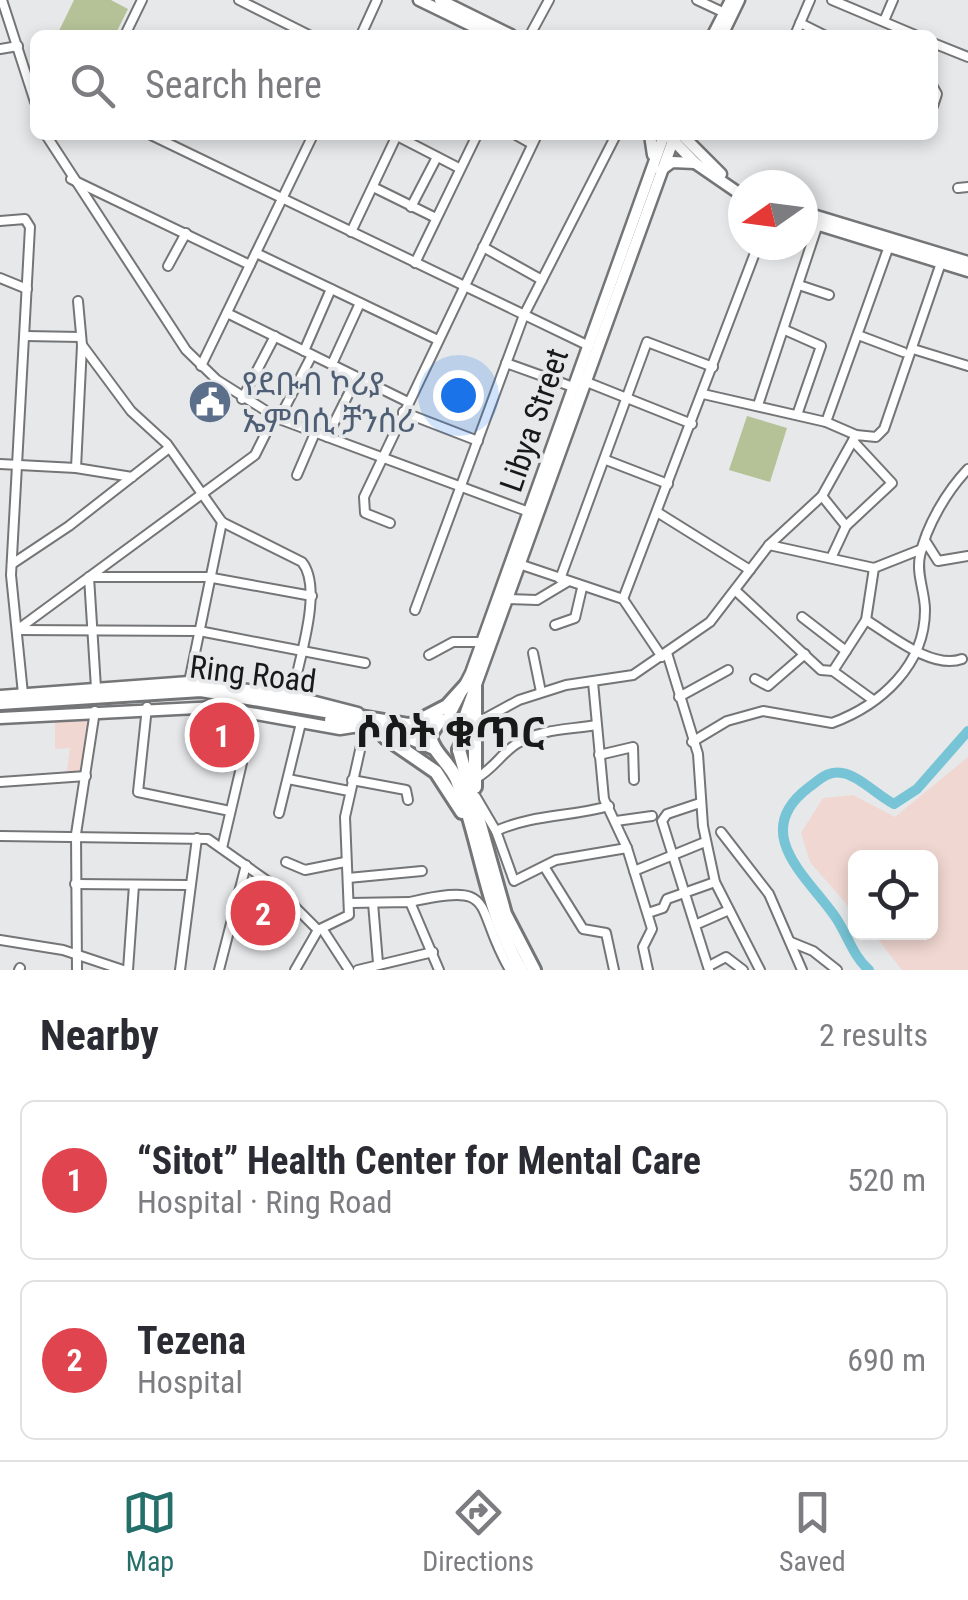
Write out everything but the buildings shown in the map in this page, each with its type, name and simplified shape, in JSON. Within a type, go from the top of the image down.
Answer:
[{"type":"highway","points":[[470,684],[474,718],[474,821]]},
{"type":"highway","points":[[390,722],[431,718],[470,684]]},
{"type":"highway","name":"Ring Road","points":[[0,707],[201,690],[364,725],[436,750]]},
{"type":"highway","points":[[522,970],[496,916],[474,821],[459,750],[465,736],[449,723],[430,735],[454,773],[474,821],[504,914],[534,970]]},
{"type":"highway","name":"Ring Road","points":[[364,725],[449,723]]},
{"type":"highway","points":[[364,725],[411,750],[436,772],[474,821]]},
{"type":"highway","points":[[436,750],[446,754],[459,750]]},
{"type":"main road","points":[[418,0],[481,30]]},
{"type":"main road","points":[[440,0],[501,30]]},
{"type":"main road","points":[[724,30],[735,0]]},
{"type":"main road","points":[[717,30],[728,15]]},
{"type":"main road","points":[[651,140],[656,166],[695,163]]},
{"type":"main road","name":"Libya Street","points":[[449,723],[470,684],[505,599],[578,382],[586,345],[656,166],[672,140]]},
{"type":"main road","points":[[676,140],[695,163],[728,183]]},
{"type":"main road","points":[[679,140],[728,179]]},
{"type":"main road","name":"Libya Street","points":[[470,684],[656,166]]},
{"type":"main road","points":[[818,220],[942,257],[968,271]]},
{"type":"main road","points":[[818,224],[889,246],[968,262]]},
{"type":"main road","points":[[189,682],[347,708],[364,725],[348,730],[217,707],[95,711],[0,707],[23,694],[189,682]]},
{"type":"street","points":[[2,0],[30,73]]},
{"type":"street","points":[[131,30],[142,0]]},
{"type":"street","points":[[239,0],[299,30]]},
{"type":"street","points":[[363,30],[377,0]]},
{"type":"street","points":[[533,30],[549,0]]},
{"type":"street","points":[[697,0],[728,15]]},
{"type":"street","points":[[797,30],[810,0]]},
{"type":"street","points":[[832,0],[904,30]]},
{"type":"street","points":[[884,21],[893,0]]},
{"type":"street","points":[[800,23],[814,30]]},
{"type":"street","points":[[938,45],[968,57]]},
{"type":"street","points":[[0,49],[18,46]]},
{"type":"street","points":[[49,140],[71,179],[201,366],[242,399],[276,418],[529,512]]},
{"type":"street","points":[[161,140],[586,345]]},
{"type":"street","points":[[201,366],[311,140]]},
{"type":"street","points":[[352,232],[395,140]]},
{"type":"street","points":[[405,140],[459,168]]},
{"type":"street","points":[[415,262],[473,140]]},
{"type":"street","points":[[390,523],[365,513],[362,504],[534,140]]},
{"type":"street","points":[[415,610],[524,315],[613,140]]},
{"type":"street","points":[[411,207],[437,157]]},
{"type":"street","points":[[71,179],[250,265]]},
{"type":"street","points":[[374,187],[436,218]]},
{"type":"street","points":[[0,221],[29,221],[11,588],[23,694]]},
{"type":"street","points":[[168,266],[186,232]]},
{"type":"street","points":[[483,246],[542,280]]},
{"type":"street","points":[[826,422],[889,246]]},
{"type":"street","points":[[256,253],[438,340]]},
{"type":"street","points":[[854,438],[876,437],[884,429],[942,257]]},
{"type":"street","points":[[623,600],[753,260]]},
{"type":"street","points":[[758,405],[807,260]]},
{"type":"street","points":[[0,278],[27,290]]},
{"type":"street","points":[[799,285],[829,295]]},
{"type":"street","points":[[16,630],[255,456],[308,353],[331,289]]},
{"type":"street","points":[[76,468],[81,341],[78,301]]},
{"type":"street","points":[[332,364],[360,303]]},
{"type":"street","points":[[227,313],[408,402]]},
{"type":"street","points":[[785,330],[821,346],[797,414]]},
{"type":"street","points":[[858,335],[968,366]]},
{"type":"street","points":[[25,336],[81,341],[131,412],[152,427],[222,522],[302,562],[312,579],[312,596],[292,696]]},
{"type":"street","points":[[242,399],[275,336]]},
{"type":"street","points":[[505,599],[536,600],[563,581],[647,342],[713,368]]},
{"type":"street","points":[[506,363],[628,398],[692,424]]},
{"type":"street","points":[[326,437],[358,377]]},
{"type":"street","points":[[703,394],[826,422],[854,438],[892,483],[846,526],[832,556]]},
{"type":"street","points":[[403,412],[478,440]]},
{"type":"street","points":[[297,475],[315,433]]},
{"type":"street","points":[[474,718],[484,719],[541,692],[632,676],[710,622],[769,546],[822,496],[854,438]]},
{"type":"street","points":[[12,564],[169,448]]},
{"type":"street","points":[[606,460],[668,484]]},
{"type":"street","points":[[0,464],[76,468],[132,478]]},
{"type":"street","points":[[692,742],[738,716],[774,712],[825,724],[873,700],[904,673],[918,652],[925,608],[919,572],[924,546],[951,486],[966,471]]},
{"type":"street","points":[[822,496],[846,526]]},
{"type":"street","points":[[657,512],[750,570]]},
{"type":"street","points":[[189,682],[207,577],[222,522]]},
{"type":"street","points":[[769,546],[832,556],[874,568],[924,546]]},
{"type":"street","points":[[924,546],[938,561],[968,556]]},
{"type":"street","points":[[516,563],[623,600],[664,655],[701,770],[700,803],[715,882],[760,970]]},
{"type":"street","points":[[832,671],[866,620],[874,568]]},
{"type":"street","points":[[89,578],[207,577],[312,596]]},
{"type":"street","points":[[89,578],[96,688]]},
{"type":"street","points":[[0,598],[11,588]]},
{"type":"street","points":[[555,626],[575,618],[582,588]]},
{"type":"street","points":[[736,591],[821,670],[832,671],[873,700]]},
{"type":"street","points":[[802,617],[846,651]]},
{"type":"street","points":[[866,620],[918,652],[951,662],[962,659]]},
{"type":"street","points":[[16,630],[199,631],[365,663]]},
{"type":"street","points":[[430,655],[453,642],[482,642]]},
{"type":"street","points":[[533,654],[541,692]]},
{"type":"street","points":[[755,680],[768,686],[776,684],[806,654]]},
{"type":"street","points":[[679,697],[728,670]]},
{"type":"street","points":[[594,682],[598,755],[609,806],[627,848],[652,928],[642,947],[648,970]]},
{"type":"street","points":[[147,707],[138,792],[230,811]]},
{"type":"street","points":[[217,707],[209,741],[242,757],[222,848]]},
{"type":"street","points":[[77,970],[76,834],[95,711]]},
{"type":"street","points":[[279,813],[301,723]]},
{"type":"street","points":[[295,970],[320,930],[346,919],[350,904],[345,862],[350,792],[364,725]]},
{"type":"street","points":[[475,779],[499,764],[517,743],[558,727],[596,725]]},
{"type":"street","points":[[598,755],[634,746],[634,780]]},
{"type":"street","points":[[0,782],[86,776]]},
{"type":"street","points":[[288,779],[350,792]]},
{"type":"street","points":[[352,780],[406,790],[408,800]]},
{"type":"street","points":[[476,796],[496,831],[511,880],[567,857],[627,848]]},
{"type":"street","points":[[700,803],[664,816],[671,853],[709,968],[726,957],[743,970]]},
{"type":"street","points":[[496,831],[535,816],[574,815],[609,806]]},
{"type":"street","points":[[616,821],[652,816]]},
{"type":"street","points":[[721,832],[761,882],[802,970]]},
{"type":"street","points":[[0,836],[197,838],[222,848],[273,885],[320,930],[349,970]]},
{"type":"street","points":[[180,970],[197,838]]},
{"type":"street","points":[[634,871],[705,842]]},
{"type":"street","points":[[286,862],[304,870],[345,862]]},
{"type":"street","points":[[219,970],[246,865]]},
{"type":"street","points":[[544,868],[584,929],[606,933],[614,970]]},
{"type":"street","points":[[348,878],[422,871]]},
{"type":"street","points":[[648,913],[663,908],[666,898],[715,882]]},
{"type":"street","points":[[74,884],[188,885]]},
{"type":"street","points":[[0,940],[63,950],[77,958],[125,970],[134,884]]},
{"type":"street","points":[[350,904],[410,902],[461,892],[476,900],[510,970]]},
{"type":"street","points":[[410,902],[439,970]]},
{"type":"street","points":[[373,903],[378,963]]},
{"type":"street","points":[[695,925],[729,910]]},
{"type":"street","points":[[791,942],[814,951],[837,970]]},
{"type":"street","points":[[358,970],[433,952]]},
{"type":"shaded area","points":[[90,716],[82,776],[66,777],[70,748],[55,749],[55,720]]},
{"type":"shaded area","points":[[968,757],[968,970],[902,970],[878,940],[938,940],[938,850],[848,850],[848,906],[810,862],[801,833],[823,798],[853,795],[895,817]]},
{"type":"shaded area","points":[[272,886],[280,893],[273,921],[264,933],[248,926],[247,920],[256,899]]},
{"type":"green space","points":[[74,0],[111,0],[128,9],[118,30],[59,30]]},
{"type":"green space","points":[[747,416],[787,428],[770,482],[729,470]]},
{"type":"waterway","points":[[869,970],[790,856],[784,822],[791,805],[832,773],[855,778],[894,804],[917,789],[968,731]]},
{"type":"place","name":"የደቡብ ኮሪያ ኤምባሲ ቻንሰሪ","points":[[210,402]]},
{"type":"place","name":"“Sitot” Health Center for Mental Care","points":[[222,735]]},
{"type":"place","name":"Tezena","points":[[263,913]]},
{"type":"district","name":"ሶስት ቁጥር","points":[[450,732]]}]
